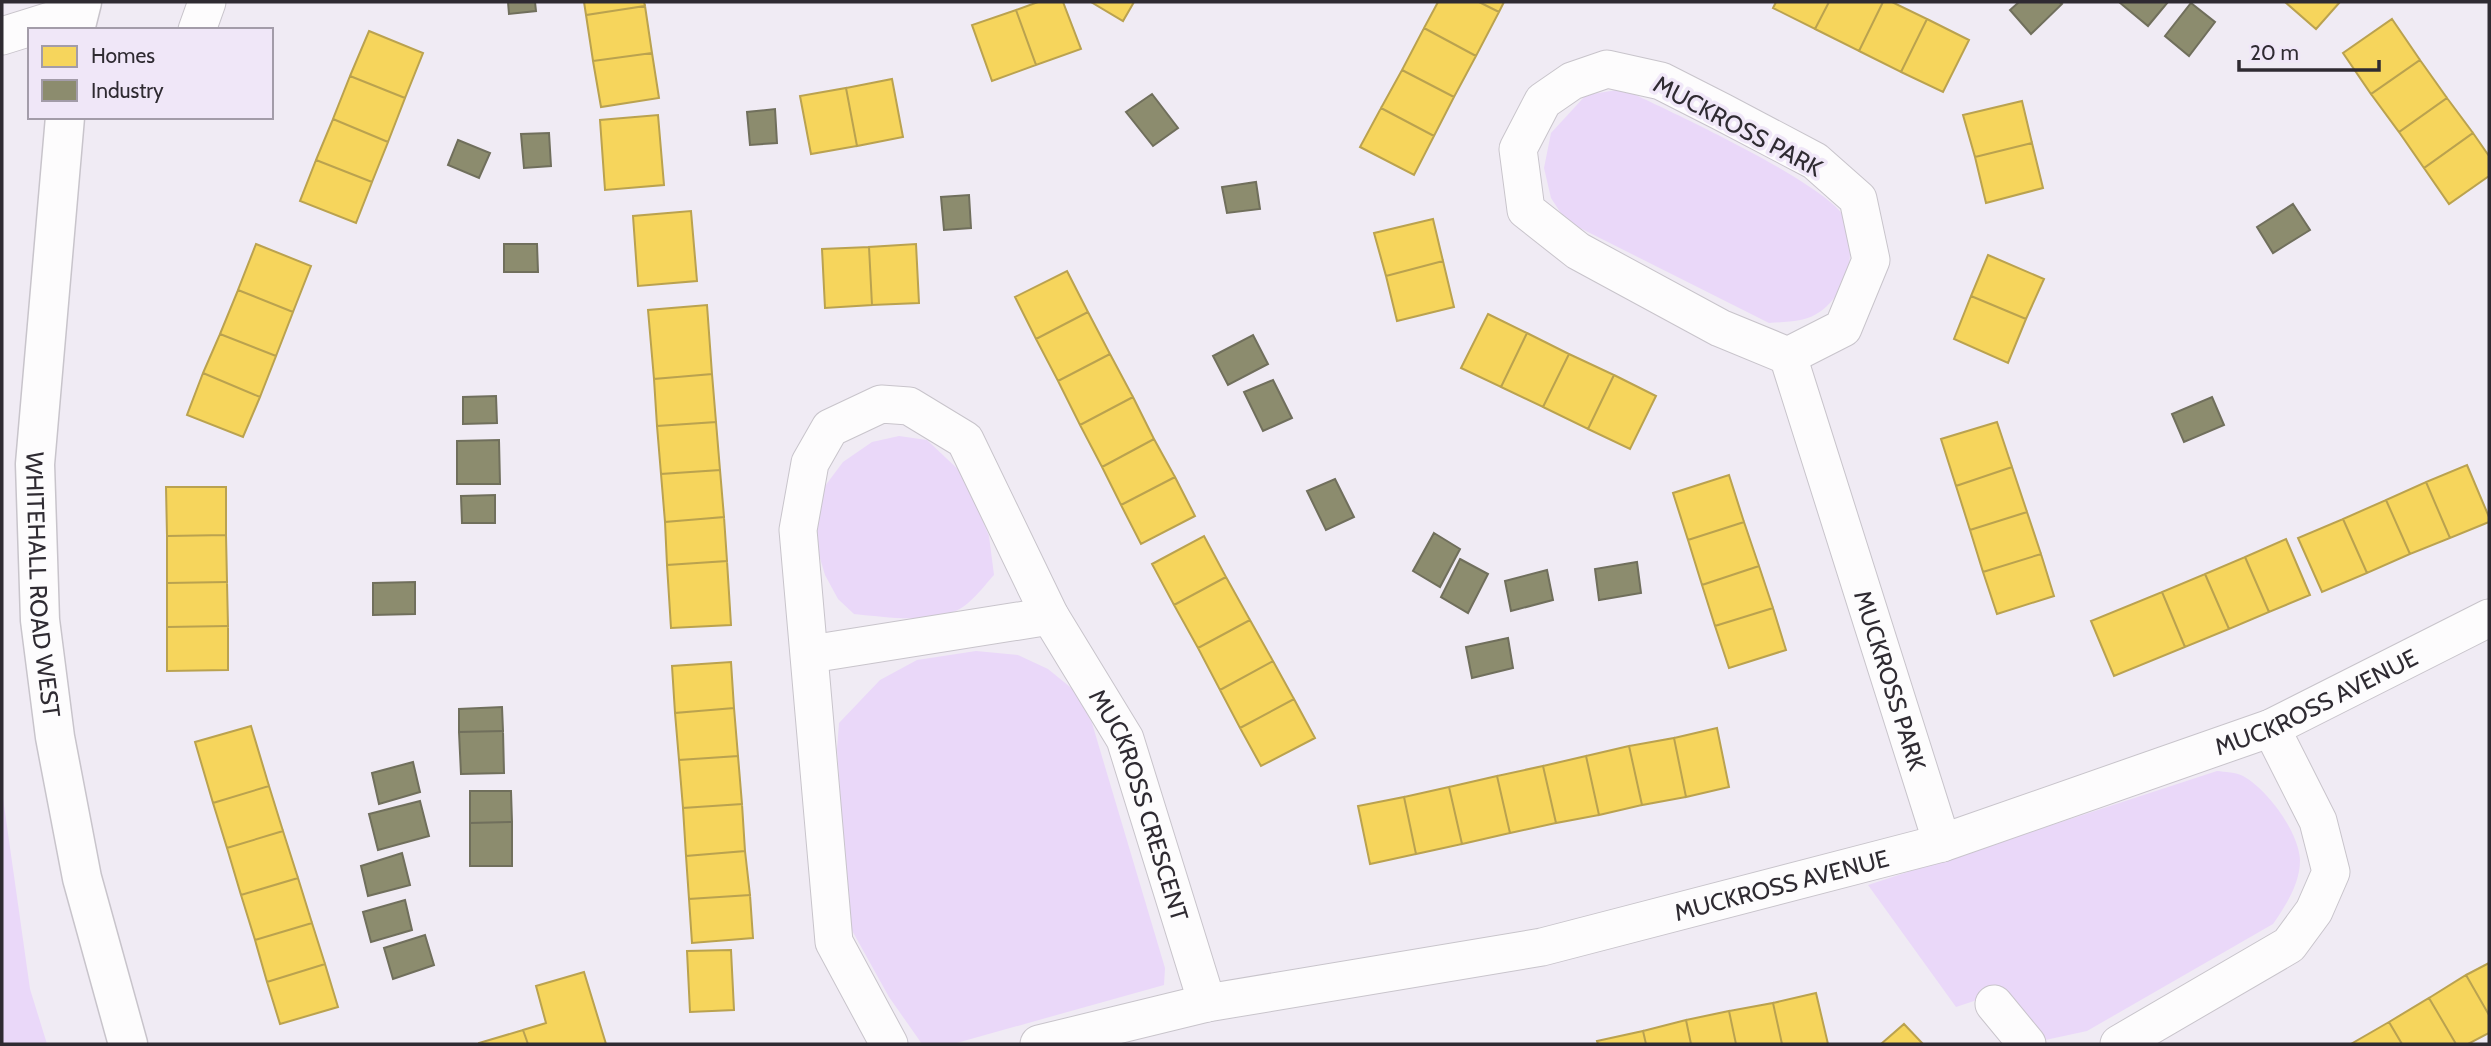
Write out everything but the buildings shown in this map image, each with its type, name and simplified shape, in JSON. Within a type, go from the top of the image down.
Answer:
[{"type":"street","points":[[198,28],[206,2]]},
{"type":"street","points":[[31,28],[79,15]]},
{"type":"street","points":[[2,36],[28,29]]},
{"type":"street","name":"MUCKROSS PARK","points":[[1607,69],[1661,80],[1815,160],[1858,199],[1871,260],[1843,328],[1788,356],[1720,328],[1578,251],[1526,210],[1518,149],[1543,101],[1572,80],[1607,69]]},
{"type":"street","name":"WHITEHALL ROAD WEST","points":[[65,119],[36,464],[40,620],[55,737],[82,878],[128,1044]]},
{"type":"street","name":"MUCKROSS PARK","points":[[1788,356],[1942,843]]},
{"type":"street","name":"MUCKROSS CRESCENT","points":[[889,1044],[834,942],[799,530],[810,463],[830,428],[881,404],[909,406],[965,440],[1050,616],[1125,738],[1207,1003]]},
{"type":"street","points":[[811,654],[1050,616]]},
{"type":"street","name":"MUCKROSS AVENUE","points":[[1040,1044],[1207,1003],[1542,947],[1942,843],[2271,728],[2489,618]]},
{"type":"street","points":[[2119,1044],[2289,945],[2314,911],[2331,872],[2318,821],[2271,728]]},
{"type":"street","points":[[1994,1004],[2028,1044]]},
{"type":"shaded area","points":[[1623,89],[1745,149],[1812,188],[1835,206],[1847,221],[1850,253],[1844,284],[1828,305],[1804,319],[1769,323],[1566,221],[1551,198],[1544,168],[1551,133],[1586,95]]},
{"type":"shaded area","points":[[899,436],[927,440],[963,474],[989,536],[994,575],[976,596],[953,612],[904,618],[854,614],[838,599],[825,575],[817,548],[817,506],[825,486],[843,462],[872,442]]},
{"type":"shaded area","points":[[976,651],[1018,655],[1048,669],[1075,691],[1092,723],[1165,968],[1164,985],[953,1044],[922,1044],[889,997],[849,925],[837,749],[839,723],[880,680],[917,660]]},
{"type":"shaded area","points":[[2217,771],[2237,774],[2252,782],[2271,801],[2288,825],[2300,860],[2298,877],[2291,894],[2273,924],[2087,1031],[2036,1042],[1995,994],[1956,1007],[1868,885]]},
{"type":"shaded area","points":[[2,791],[30,989],[47,1044],[2,1044]]}]
